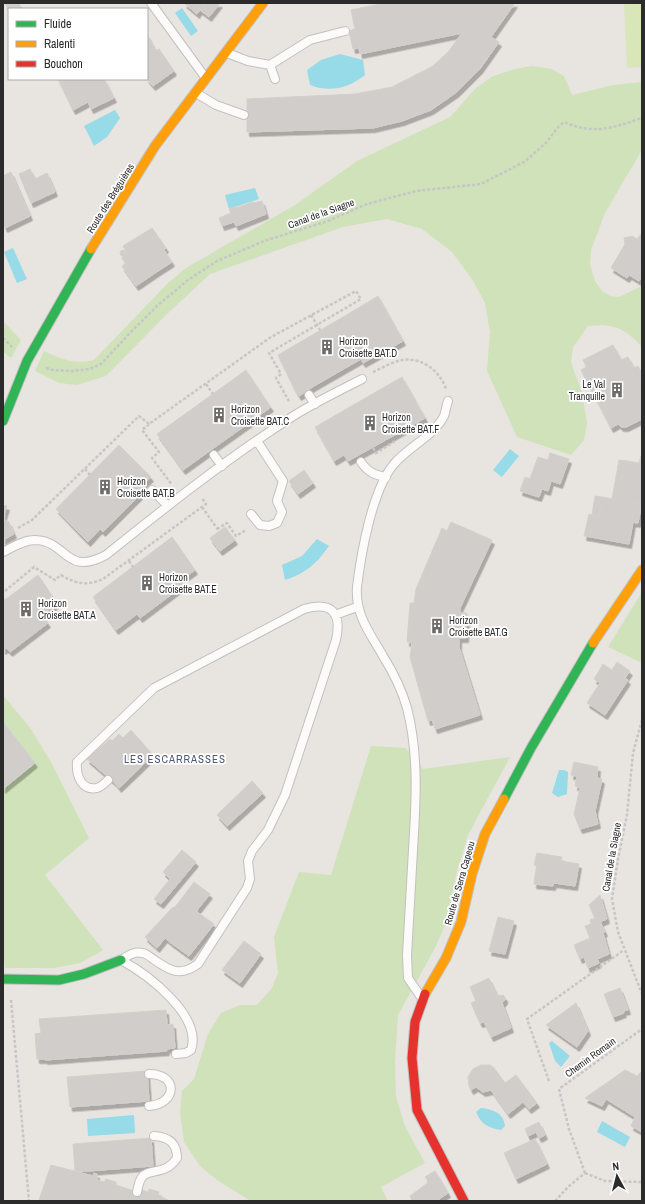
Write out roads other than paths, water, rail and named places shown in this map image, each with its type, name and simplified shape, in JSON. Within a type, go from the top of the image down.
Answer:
[{"type":"street","name":"Route des Bréguières","points":[[3,421],[27,361],[66,291],[123,197],[155,146],[264,3]]},
{"type":"street","name":"Route de Serra Capeou","points":[[464,1201],[433,1144],[417,1110],[412,1058],[415,1022],[422,999],[446,958],[461,922],[472,874],[485,834],[531,748],[595,638],[642,570]]},
{"type":"street","points":[[6,979],[59,980],[84,974],[121,960]]},
{"type":"lane","points":[[151,3],[206,79]]},
{"type":"lane","points":[[226,53],[248,61],[270,65],[310,40],[345,31]]},
{"type":"lane","points":[[270,65],[275,79]]},
{"type":"lane","points":[[196,93],[216,105],[244,115]]},
{"type":"lane","points":[[3,552],[21,543],[36,540],[53,545],[73,561],[90,562],[106,555],[170,504],[296,414],[362,379]]},
{"type":"lane","points":[[309,395],[315,404]]},
{"type":"lane","points":[[422,999],[408,978],[407,955],[416,773],[412,735],[407,708],[397,680],[361,619],[357,606],[357,588],[365,540],[375,504],[386,477],[394,464],[433,430],[444,416],[448,401]]},
{"type":"lane","points":[[251,514],[260,525],[269,526],[277,523],[282,512],[277,501],[283,481],[257,441]]},
{"type":"lane","points":[[214,455],[222,466]]},
{"type":"lane","points":[[362,462],[365,468],[374,475],[386,477]]},
{"type":"lane","points":[[152,490],[170,504]]},
{"type":"lane","points":[[108,780],[98,788],[88,787],[80,781],[76,771],[77,762],[154,688],[191,667],[304,609],[318,605],[328,607],[336,615],[339,626],[336,640],[285,795],[268,830],[252,851],[248,861],[250,879],[247,888],[198,964],[190,970],[168,970],[143,953],[133,953],[121,960]]},
{"type":"lane","points":[[336,615],[357,606]]},
{"type":"lane","points":[[121,960],[140,970],[152,980],[174,1003],[190,1024],[193,1035],[191,1050],[186,1054],[176,1054]]},
{"type":"lane","points":[[149,1074],[158,1074],[166,1077],[170,1084],[170,1094],[165,1102],[158,1105],[149,1106]]},
{"type":"lane","points":[[137,1192],[140,1178],[144,1174],[168,1169],[177,1158],[177,1151],[172,1141],[165,1137],[154,1136]]},
{"type":"water","points":[[182,8],[198,31],[191,36],[175,13]]},
{"type":"water","points":[[340,54],[363,60],[365,75],[346,86],[339,88],[325,89],[310,85],[307,70],[321,60]]},
{"type":"water","points":[[115,110],[120,118],[107,137],[94,146],[84,126]]},
{"type":"water","points":[[255,188],[259,199],[229,209],[225,195]]},
{"type":"water","points":[[13,248],[27,279],[17,283],[4,252]]},
{"type":"water","points":[[510,449],[519,456],[502,477],[493,470]]},
{"type":"water","points":[[317,539],[329,546],[315,563],[305,571],[285,580],[282,565],[302,556]]},
{"type":"water","points":[[559,770],[568,772],[567,794],[558,797],[552,793]]},
{"type":"water","points":[[552,1041],[570,1056],[561,1067],[555,1061],[549,1043]]},
{"type":"water","points":[[481,1108],[497,1112],[502,1118],[505,1126],[501,1130],[486,1125],[480,1120],[476,1112]]},
{"type":"water","points":[[134,1115],[135,1133],[88,1136],[87,1119]]},
{"type":"water","points":[[602,1121],[630,1137],[625,1147],[597,1132]]},
{"type":"place","name":"Horizon Croisette BAT.D","points":[[327,347]]},
{"type":"place","name":"Le Val Tranquille","points":[[617,390]]},
{"type":"place","name":"Horizon Croisette BAT.C","points":[[219,415]]},
{"type":"place","name":"Horizon Croisette BAT.F","points":[[370,423]]},
{"type":"place","name":"Horizon Croisette BAT.B","points":[[105,487]]},
{"type":"place","name":"Horizon Croisette BAT.E","points":[[147,583]]},
{"type":"place","name":"Horizon Croisette BAT.A","points":[[26,609]]},
{"type":"place","name":"Horizon Croisette BAT.G","points":[[437,626]]},
{"type":"district","name":"LES ESCARRASSES","points":[[175,759]]}]
